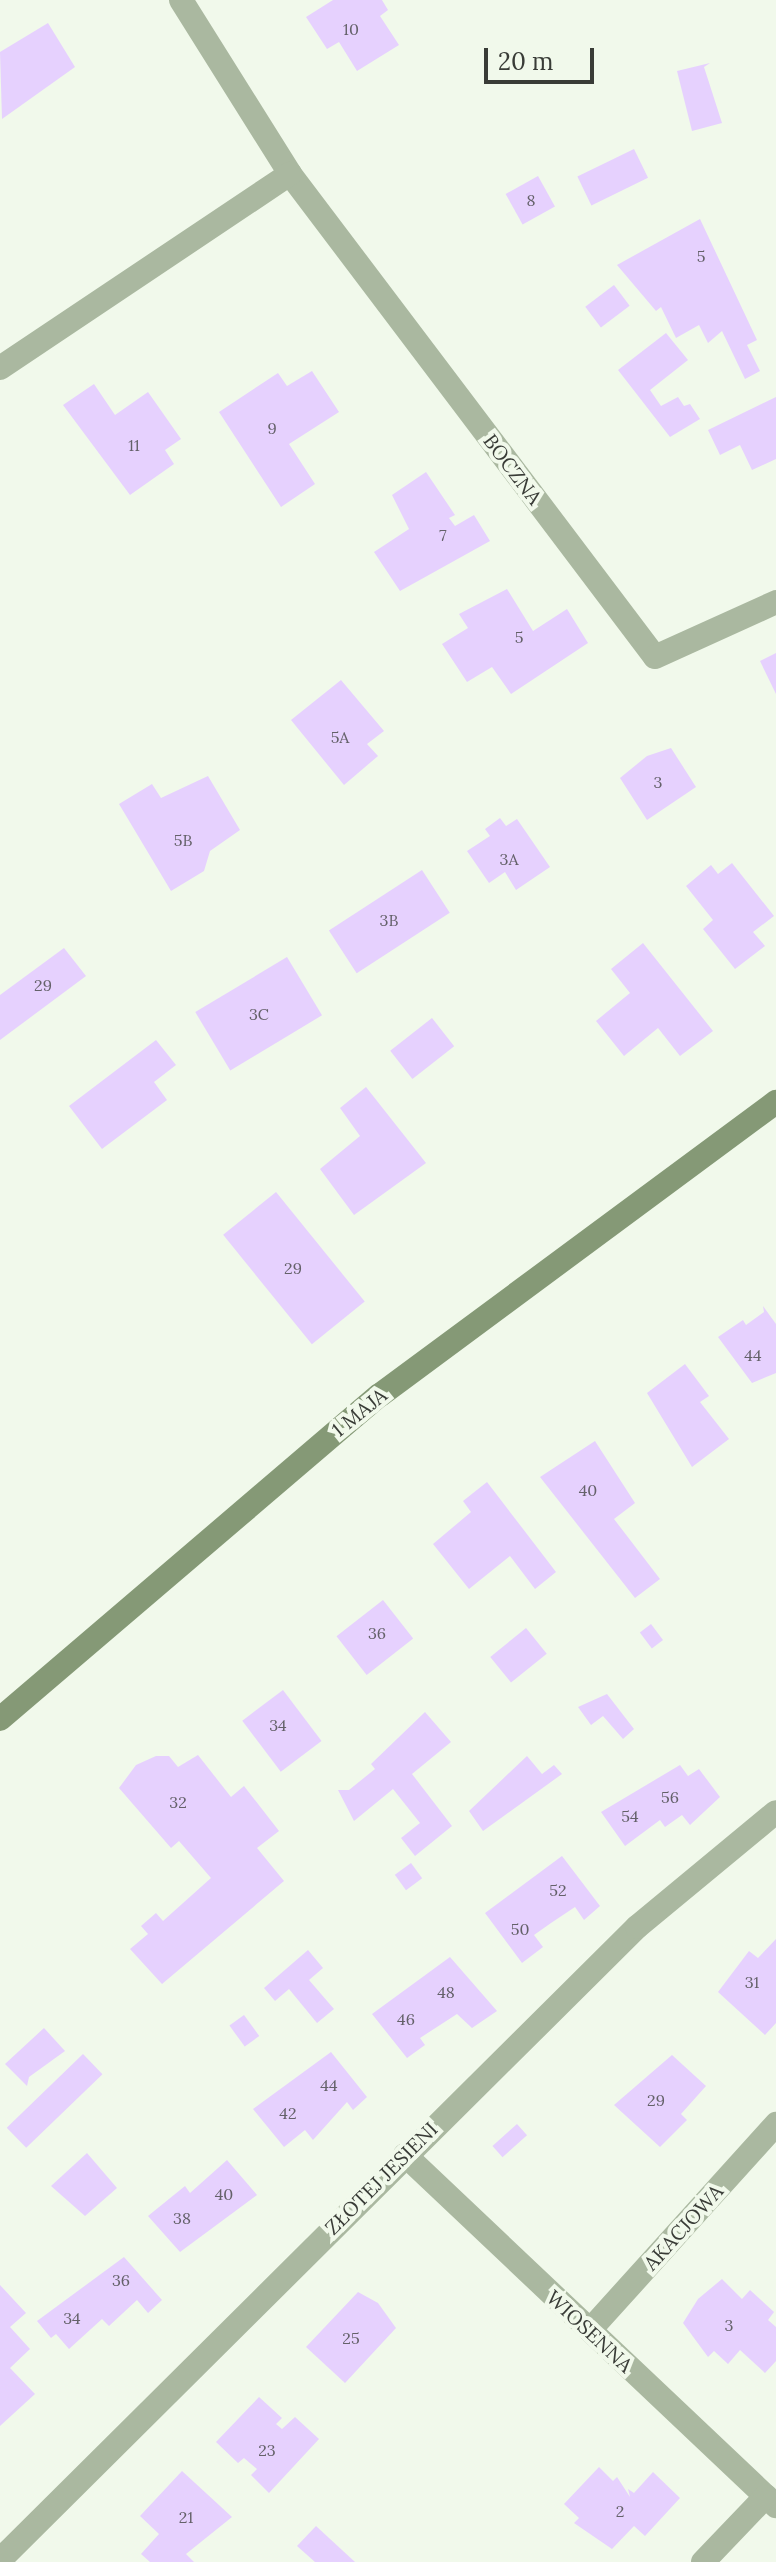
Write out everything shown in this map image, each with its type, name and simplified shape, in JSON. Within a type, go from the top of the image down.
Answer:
[{"type":"main road","name":"1 MAJA","points":[[736,1127],[776,1090]]},
{"type":"main road","name":"1 MAJA","points":[[0,1719],[380,1395],[736,1127],[776,1102]]},
{"type":"street","name":"BOCZNA","points":[[181,0],[290,174],[655,657],[776,602]]},
{"type":"street","points":[[0,368],[290,174]]},
{"type":"street","name":"ZŁOTEJ JESIENI","points":[[0,2560],[637,1927],[776,1812]]},
{"type":"street","name":"AKACJOWA","points":[[590,2330],[776,2124]]},
{"type":"street","name":"WIOSENNA","points":[[405,2155],[771,2501]]},
{"type":"street","points":[[703,2562],[771,2501]]},
{"type":"building","points":[[333,0],[382,0],[388,10],[380,16],[399,45],[357,71],[339,42],[327,49],[306,17]]},
{"type":"building","points":[[48,23],[75,67],[2,119],[0,52]]},
{"type":"building","points":[[710,63],[704,67],[722,123],[692,131],[677,71]]},
{"type":"building","points":[[634,149],[648,178],[591,205],[577,177]]},
{"type":"building","points":[[538,176],[555,207],[523,225],[506,194]]},
{"type":"building","points":[[700,219],[757,340],[747,345],[760,371],[745,379],[722,331],[708,343],[699,325],[676,338],[661,307],[656,311],[617,265]]},
{"type":"building","points":[[614,285],[630,306],[601,327],[585,307]]},
{"type":"building","points":[[666,333],[688,360],[650,390],[661,406],[678,397],[684,406],[690,404],[700,419],[670,437],[618,370]]},
{"type":"building","points":[[312,371],[339,412],[289,444],[315,484],[281,507],[219,412],[278,373],[287,386]]},
{"type":"building","points":[[94,384],[115,415],[148,392],[181,439],[165,450],[174,464],[130,495],[63,405]]},
{"type":"building","points":[[776,397],[776,459],[752,470],[740,445],[720,455],[708,430]]},
{"type":"building","points":[[426,472],[455,515],[449,518],[455,526],[474,515],[490,541],[400,591],[374,552],[409,529],[392,495]]},
{"type":"building","points":[[507,589],[533,631],[567,609],[588,643],[511,694],[492,667],[467,682],[442,644],[468,628],[459,614]]},
{"type":"building","points":[[776,653],[776,694],[760,661]]},
{"type":"building","points":[[341,680],[384,731],[367,744],[378,756],[344,785],[291,720]]},
{"type":"building","points":[[671,748],[696,787],[647,820],[620,778],[647,756]]},
{"type":"building","points":[[208,776],[240,830],[210,851],[204,871],[171,891],[119,804],[152,784],[161,798]]},
{"type":"building","points":[[500,818],[506,826],[517,819],[550,867],[516,890],[505,872],[489,883],[467,851],[490,836],[485,829]]},
{"type":"building","points":[[732,863],[774,916],[753,932],[765,946],[735,969],[703,929],[713,920],[686,886],[711,865],[718,874]]},
{"type":"building","points":[[422,870],[450,913],[357,973],[329,930]]},
{"type":"building","points":[[643,943],[713,1031],[680,1056],[658,1028],[624,1056],[596,1021],[630,993],[611,969]]},
{"type":"building","points":[[64,948],[86,976],[0,1040],[0,995]]},
{"type":"building","points":[[287,957],[322,1015],[230,1070],[195,1012]]},
{"type":"building","points":[[432,1018],[454,1046],[412,1079],[390,1051]]},
{"type":"building","points":[[156,1040],[176,1065],[154,1082],[167,1100],[102,1149],[69,1106]]},
{"type":"building","points":[[366,1087],[426,1163],[354,1215],[320,1169],[360,1136],[340,1108]]},
{"type":"building","points":[[276,1192],[365,1302],[312,1344],[223,1235]]},
{"type":"building","points":[[763,1306],[776,1324],[776,1373],[752,1383],[718,1337],[743,1320],[746,1325],[764,1312]]},
{"type":"building","points":[[685,1364],[709,1396],[700,1402],[729,1439],[692,1467],[647,1393]]},
{"type":"building","points":[[595,1441],[635,1503],[614,1519],[660,1579],[635,1598],[540,1477]]},
{"type":"building","points":[[487,1482],[556,1572],[535,1589],[510,1556],[469,1589],[433,1544],[471,1512],[463,1501]]},
{"type":"building","points":[[383,1600],[413,1639],[367,1675],[337,1636]]},
{"type":"building","points":[[651,1624],[663,1640],[652,1648],[640,1632]]},
{"type":"building","points":[[526,1628],[547,1654],[511,1683],[490,1657]]},
{"type":"building","points":[[283,1690],[322,1741],[281,1772],[242,1721]]},
{"type":"building","points":[[607,1694],[634,1729],[623,1739],[603,1716],[591,1725],[578,1707]]},
{"type":"building","points":[[425,1712],[451,1742],[412,1774],[452,1826],[415,1856],[401,1838],[420,1823],[393,1789],[354,1821],[338,1790],[349,1790],[375,1769],[371,1764]]},
{"type":"building","points":[[198,1755],[231,1797],[244,1786],[279,1831],[257,1848],[284,1881],[162,1984],[130,1949],[148,1934],[141,1926],[156,1913],[163,1921],[211,1878],[179,1841],[171,1848],[119,1788],[136,1765],[156,1756],[169,1756],[178,1767]]},
{"type":"building","points":[[527,1756],[542,1774],[554,1765],[562,1774],[483,1831],[469,1811]]},
{"type":"building","points":[[680,1765],[688,1776],[699,1769],[720,1797],[690,1825],[682,1815],[665,1827],[660,1820],[625,1846],[601,1812]]},
{"type":"building","points":[[562,1856],[600,1906],[584,1920],[575,1907],[534,1935],[543,1947],[522,1963],[485,1913]]},
{"type":"building","points":[[411,1863],[422,1878],[406,1890],[395,1875]]},
{"type":"building","points":[[776,1939],[776,2023],[765,2035],[718,1992],[749,1951],[758,1958]]},
{"type":"building","points":[[308,1950],[323,1968],[309,1980],[334,2009],[317,2023],[289,1989],[275,2001],[264,1988]]},
{"type":"building","points":[[450,1957],[497,2011],[472,2028],[457,2014],[420,2038],[425,2045],[407,2058],[372,2014]]},
{"type":"building","points":[[244,2015],[259,2036],[245,2047],[229,2026]]},
{"type":"building","points":[[44,2028],[65,2051],[29,2077],[27,2086],[5,2064]]},
{"type":"building","points":[[331,2052],[367,2097],[353,2110],[347,2102],[313,2140],[305,2130],[284,2147],[253,2109]]},
{"type":"building","points":[[83,2054],[102,2074],[26,2148],[7,2128]]},
{"type":"building","points":[[672,2055],[706,2086],[681,2114],[687,2120],[660,2147],[614,2105]]},
{"type":"building","points":[[517,2124],[527,2135],[503,2157],[492,2146]]},
{"type":"building","points":[[87,2153],[117,2188],[85,2216],[51,2186]]},
{"type":"building","points":[[227,2160],[257,2195],[180,2252],[148,2216],[185,2186],[190,2193]]},
{"type":"building","points":[[124,2257],[162,2300],[148,2313],[137,2300],[109,2326],[102,2319],[69,2349],[56,2334],[51,2338],[37,2321]]},
{"type":"building","points":[[722,2279],[742,2299],[750,2290],[774,2312],[768,2320],[776,2327],[776,2361],[765,2373],[740,2350],[728,2364],[714,2351],[708,2357],[683,2323],[698,2299]]},
{"type":"building","points":[[0,2285],[26,2313],[10,2327],[30,2349],[10,2368],[35,2394],[0,2426]]},
{"type":"building","points":[[358,2292],[378,2303],[396,2328],[345,2383],[306,2347]]},
{"type":"building","points":[[259,2397],[282,2418],[276,2424],[282,2429],[295,2417],[319,2439],[269,2493],[251,2475],[257,2469],[244,2458],[238,2463],[216,2442]]},
{"type":"building","points":[[599,2467],[613,2481],[617,2477],[630,2497],[628,2489],[634,2493],[653,2472],[680,2498],[645,2536],[634,2526],[612,2549],[574,2523],[579,2518],[564,2504]]},
{"type":"building","points":[[182,2471],[232,2517],[186,2554],[194,2562],[150,2562],[141,2554],[159,2534],[140,2516]]},
{"type":"building","points":[[316,2526],[355,2562],[315,2562],[297,2546]]}]
